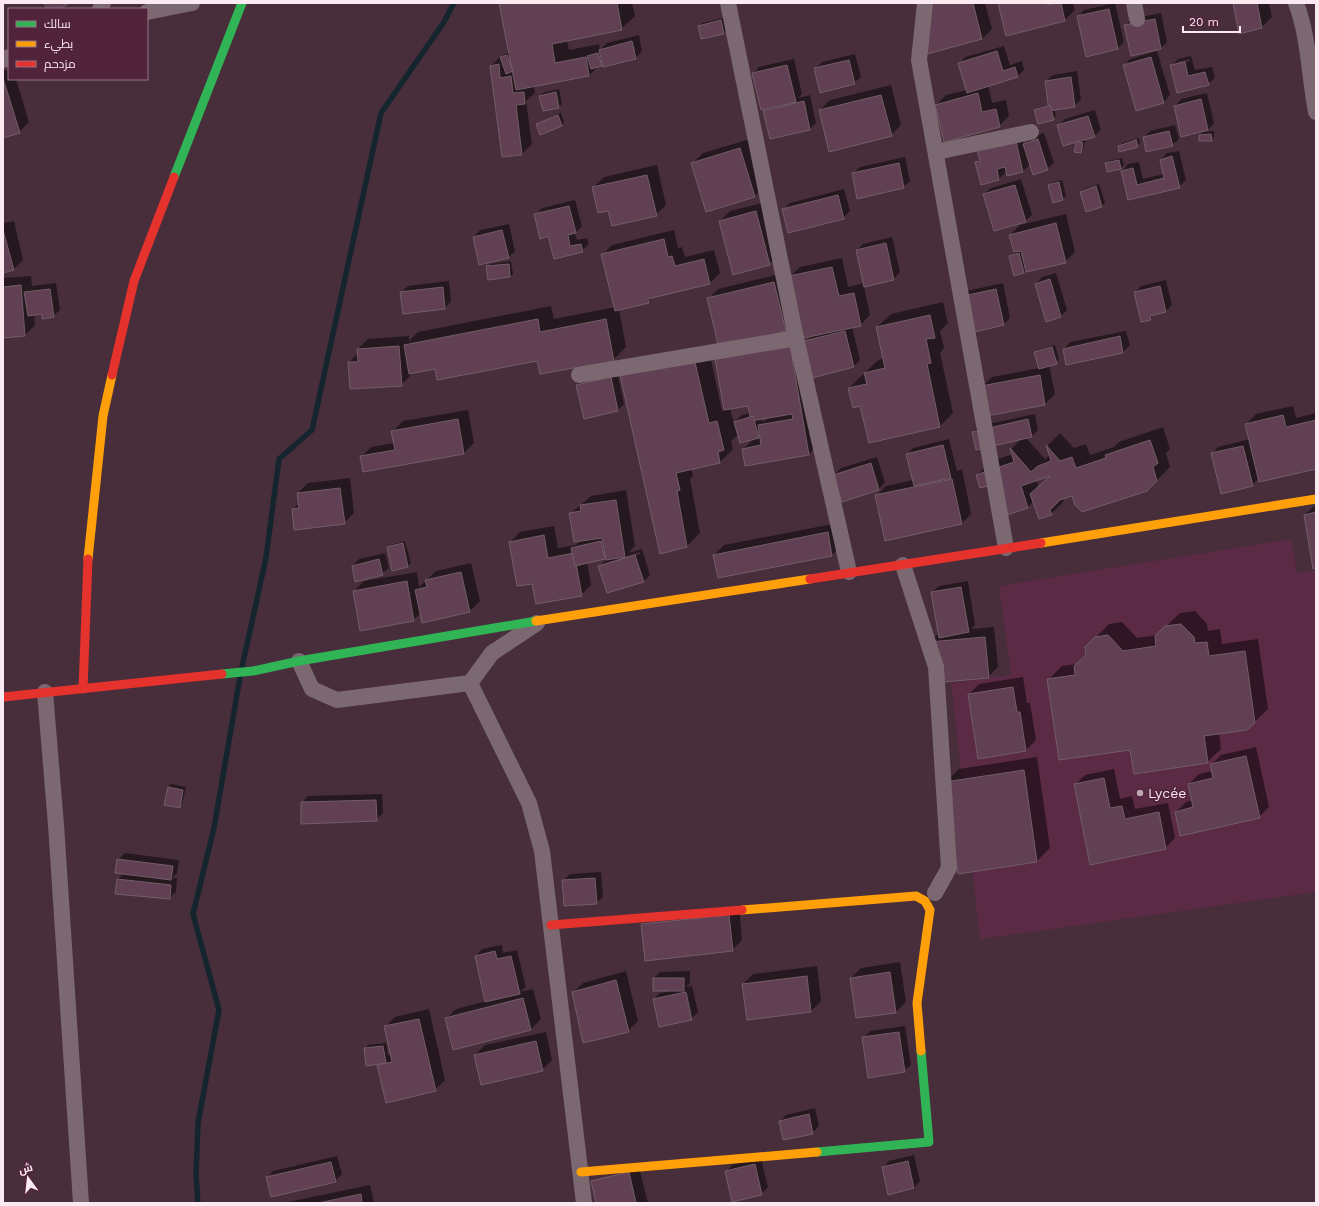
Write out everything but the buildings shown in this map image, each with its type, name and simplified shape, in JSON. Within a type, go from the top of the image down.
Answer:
[{"type":"street","points":[[148,12],[192,3]]},
{"type":"street","points":[[83,689],[88,546],[103,416],[134,281],[242,3]]},
{"type":"street","points":[[728,3],[796,338],[849,572]]},
{"type":"street","points":[[925,3],[920,60],[1006,548]]},
{"type":"street","points":[[1296,3],[1303,22],[1310,80],[1316,112]]},
{"type":"street","points":[[936,152],[1031,132]]},
{"type":"street","points":[[579,374],[796,338]]},
{"type":"street","points":[[3,697],[253,671],[299,661],[542,620],[849,572],[903,565],[1316,499]]},
{"type":"street","points":[[903,565],[936,667],[949,868],[936,893]]},
{"type":"street","points":[[299,661],[312,690],[337,700],[470,683],[492,653],[542,620]]},
{"type":"street","points":[[470,683],[529,803],[542,851],[584,1203]]},
{"type":"street","points":[[45,692],[56,825],[81,1203]]},
{"type":"street","points":[[550,925],[916,896],[925,900],[930,910],[917,1003],[929,1142],[581,1172]]},
{"type":"shaded area","name":"Lycée","points":[[1291,539],[1297,573],[1316,570],[1316,892],[980,939],[951,683],[1011,675],[999,586]]},
{"type":"waterway","points":[[242,667],[266,558],[279,459],[312,430],[381,113],[444,22],[454,3]]},
{"type":"waterway","points":[[198,1203],[196,1176],[198,1123],[219,1010],[193,914],[214,828],[240,677]]},
{"type":"traffic: fast","points":[[174,177],[242,3]]},
{"type":"traffic: fast","points":[[222,674],[253,671],[299,661],[536,621]]},
{"type":"traffic: fast","points":[[817,1152],[929,1142],[921,1051]]},
{"type":"traffic: slow","points":[[88,559],[103,416],[112,375]]},
{"type":"traffic: slow","points":[[1041,543],[1316,499]]},
{"type":"traffic: slow","points":[[536,621],[810,579]]},
{"type":"traffic: slow","points":[[742,910],[916,896],[925,901],[930,910],[917,1003],[921,1051]]},
{"type":"traffic: slow","points":[[581,1172],[817,1152]]},
{"type":"traffic: jam","points":[[112,375],[134,281],[174,177]]},
{"type":"traffic: jam","points":[[810,579],[1041,543]]},
{"type":"traffic: jam","points":[[83,689],[88,559]]},
{"type":"traffic: jam","points":[[3,697],[222,674]]},
{"type":"traffic: jam","points":[[551,925],[742,910]]},
{"type":"place","name":"Lycée","points":[[1140,793]]}]
